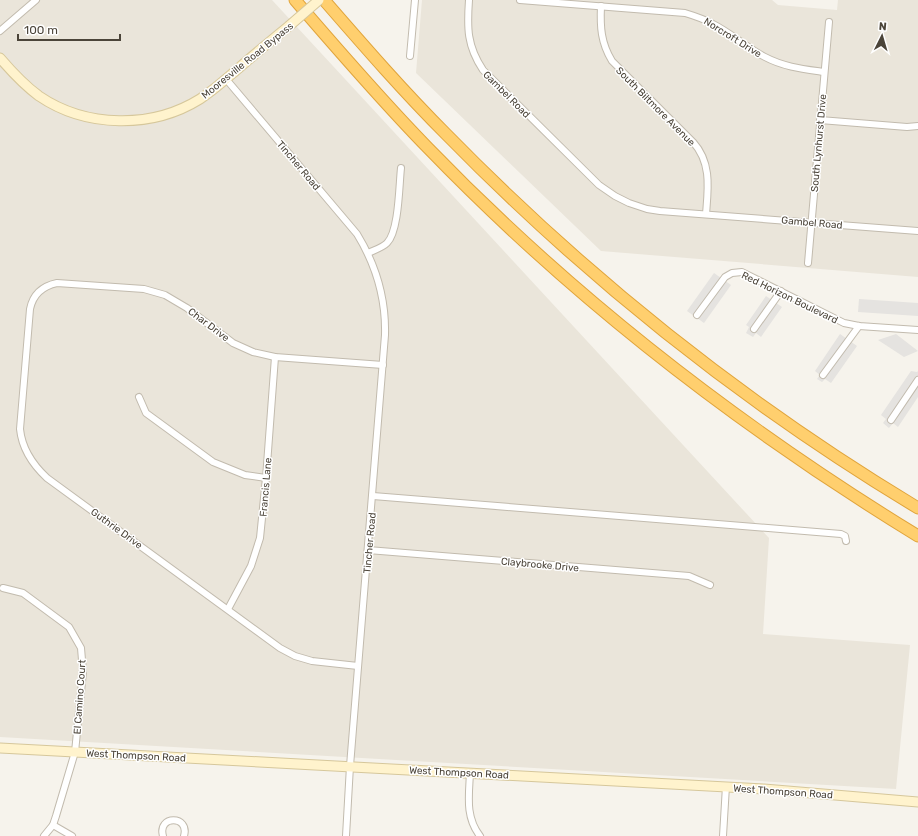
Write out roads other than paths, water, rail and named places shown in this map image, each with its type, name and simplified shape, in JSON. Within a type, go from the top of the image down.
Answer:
[{"type":"highway","points":[[295,0],[364,80],[429,149],[516,234],[602,310],[660,357],[751,425],[801,460],[918,536]]},
{"type":"highway","points":[[324,0],[380,65],[456,145],[533,219],[623,298],[670,336],[765,407],[814,441],[918,508]]},
{"type":"main road","name":"Mooresville Road Bypass","points":[[0,58],[24,84],[50,102],[70,112],[104,120],[139,120],[162,115],[194,103],[226,79],[319,0]]},
{"type":"main road","name":"West Thompson Road","points":[[0,748],[764,788],[918,802]]},
{"type":"street","points":[[0,30],[36,0]]},
{"type":"street","points":[[410,56],[415,0]]},
{"type":"street","name":"Gambel Road","points":[[469,0],[469,39],[474,54],[483,70],[583,170],[599,185],[615,196],[629,203],[647,209],[660,211],[918,231]]},
{"type":"street","name":"Norcroft Drive","points":[[520,0],[678,12],[700,18],[714,24],[768,59],[795,68],[824,72]]},
{"type":"street","name":"South Biltmore Avenue","points":[[601,6],[601,34],[604,47],[612,61],[693,142],[700,152],[706,164],[708,180],[706,214]]},
{"type":"street","name":"South Lynhurst Drive","points":[[808,263],[829,22]]},
{"type":"street","name":"Tincher Road","points":[[226,79],[357,234],[368,253],[380,284],[384,306],[386,327],[350,766],[346,836]]},
{"type":"street","points":[[820,120],[907,128],[918,126]]},
{"type":"street","points":[[368,253],[385,245],[393,235],[401,168]]},
{"type":"street","name":"Red Horizon Boulevard","points":[[697,315],[724,277],[733,272],[745,273],[840,322],[859,326],[918,330]]},
{"type":"street","name":"Char Drive","points":[[38,292],[47,286],[57,283],[150,290],[165,295],[176,301],[233,343],[253,352],[275,357],[383,366]]},
{"type":"street","points":[[754,329],[781,291]]},
{"type":"street","name":"Guthrie Drive","points":[[38,292],[32,301],[29,311],[20,419],[22,438],[28,456],[38,469],[47,478],[280,648],[295,656],[319,662],[358,666]]},
{"type":"street","points":[[823,375],[859,326]]},
{"type":"street","name":"Francis Lane","points":[[228,609],[251,566],[260,538],[275,357]]},
{"type":"street","points":[[891,420],[918,380]]},
{"type":"street","points":[[139,397],[146,413],[213,462],[245,475],[266,478]]},
{"type":"street","points":[[373,496],[841,534],[845,536],[846,541]]},
{"type":"street","name":"Claybrooke Drive","points":[[368,550],[689,576],[710,585]]},
{"type":"street","name":"El Camino Court","points":[[3,588],[23,593],[69,627],[81,648],[83,672],[75,752],[53,825]]},
{"type":"street","points":[[470,773],[469,810],[473,826],[480,836]]},
{"type":"street","points":[[723,836],[726,786]]},
{"type":"street","points":[[163,836],[162,830],[164,826],[168,822],[174,820],[183,825],[185,831],[184,836]]},
{"type":"street","points":[[44,836],[53,825],[72,836]]}]
